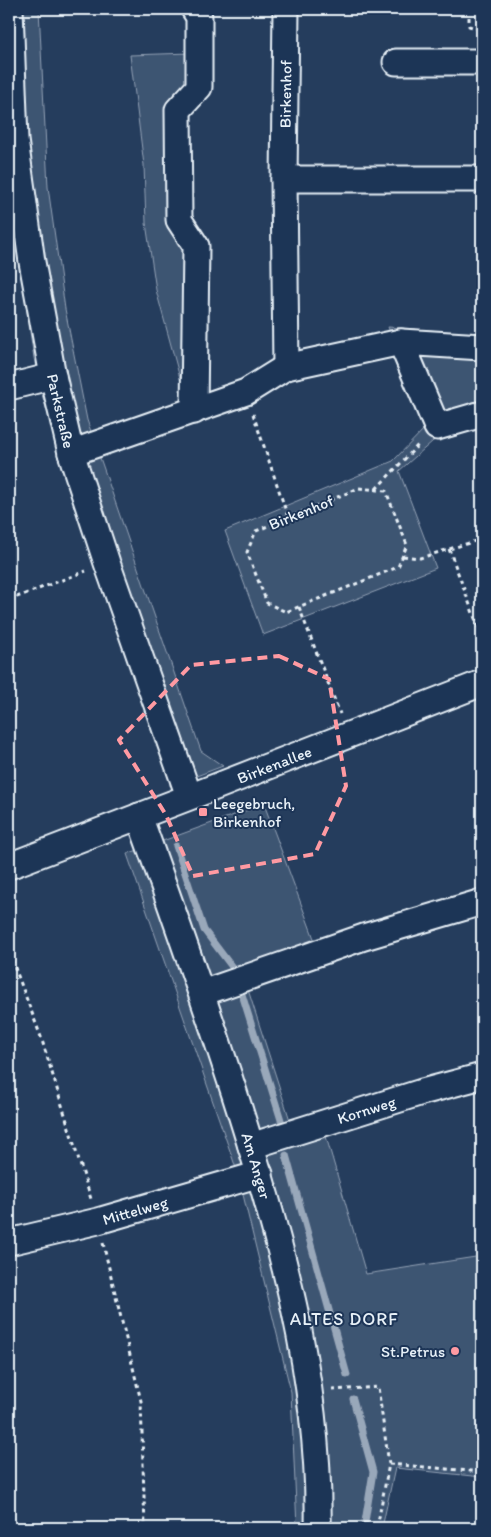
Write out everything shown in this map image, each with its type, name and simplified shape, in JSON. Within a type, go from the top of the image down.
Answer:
[{"type":"street","name":"Parkstraße","points":[[10,9],[15,140],[32,262],[53,376],[71,452],[107,563],[189,796]]},
{"type":"street","points":[[194,9],[199,17],[199,87],[178,110],[179,220],[196,246],[194,410]]},
{"type":"street","name":"Birkenhof","points":[[286,9],[284,178],[286,367]]},
{"type":"street","points":[[396,62],[482,62]]},
{"type":"street","points":[[284,178],[482,179]]},
{"type":"street","points":[[71,452],[246,392],[286,367],[401,342],[482,347]]},
{"type":"street","points":[[401,342],[437,427],[482,414]]},
{"type":"street","points":[[9,387],[53,376]]},
{"type":"street","name":"Birkenallee","points":[[9,866],[189,796],[236,780],[482,683]]},
{"type":"street","name":"Am Anger","points":[[139,816],[202,993],[260,1174],[289,1282],[310,1392],[318,1496],[318,1528]]},
{"type":"street","points":[[202,993],[364,937],[482,902]]},
{"type":"street","name":"Kornweg","points":[[251,1146],[422,1092],[482,1076]]},
{"type":"street","name":"Mittelweg","points":[[9,1242],[98,1221],[260,1174]]},
{"type":"path","points":[[469,9],[469,26],[482,30]]},
{"type":"path","points":[[246,392],[288,517]]},
{"type":"path","points":[[376,490],[437,427]]},
{"type":"path","name":"Birkenhof","points":[[376,490],[359,488],[256,531],[247,552],[266,603],[286,612],[398,567],[403,556]]},
{"type":"path","points":[[376,490],[386,490],[407,545],[403,556],[420,558],[482,538]]},
{"type":"path","points":[[450,549],[482,637]]},
{"type":"path","points":[[9,600],[107,563]]},
{"type":"path","points":[[299,607],[348,736]]},
{"type":"path","points":[[310,1392],[378,1387],[389,1464],[377,1528]]},
{"type":"path","points":[[389,1464],[482,1472]]},
{"type":"highlighted area","points":[[279,656],[329,679],[346,786],[315,854],[193,876],[166,815],[119,740],[191,665]]},
{"type":"shaded area","points":[[9,9],[39,9],[48,187],[65,309],[87,420],[201,751],[223,766],[170,786],[170,770],[94,565],[40,388],[9,193]]},
{"type":"shaded area","points":[[191,53],[189,385],[181,382],[156,290],[146,223],[144,165],[130,55]]},
{"type":"shaded area","points":[[388,327],[482,334],[482,426],[433,441],[399,471],[436,568],[263,635],[225,531],[393,461],[428,425]]},
{"type":"shaded area","points":[[264,804],[316,944],[242,971],[297,1142],[325,1133],[366,1274],[482,1256],[482,1477],[395,1468],[382,1528],[297,1528],[291,1392],[238,1174],[127,854]]},
{"type":"waterway","points":[[176,846],[204,930],[232,967]]},
{"type":"waterway","points":[[241,991],[281,1120]]},
{"type":"waterway","points":[[286,1155],[347,1375]]},
{"type":"waterway","points":[[353,1399],[373,1472],[364,1528]]},
{"type":"place","name":"Leegebruch, Birkenhof","points":[[203,812]]},
{"type":"place","name":"St.Petrus","points":[[455,1351]]},
{"type":"district","name":"ALTES DORF","points":[[344,1319]]}]
